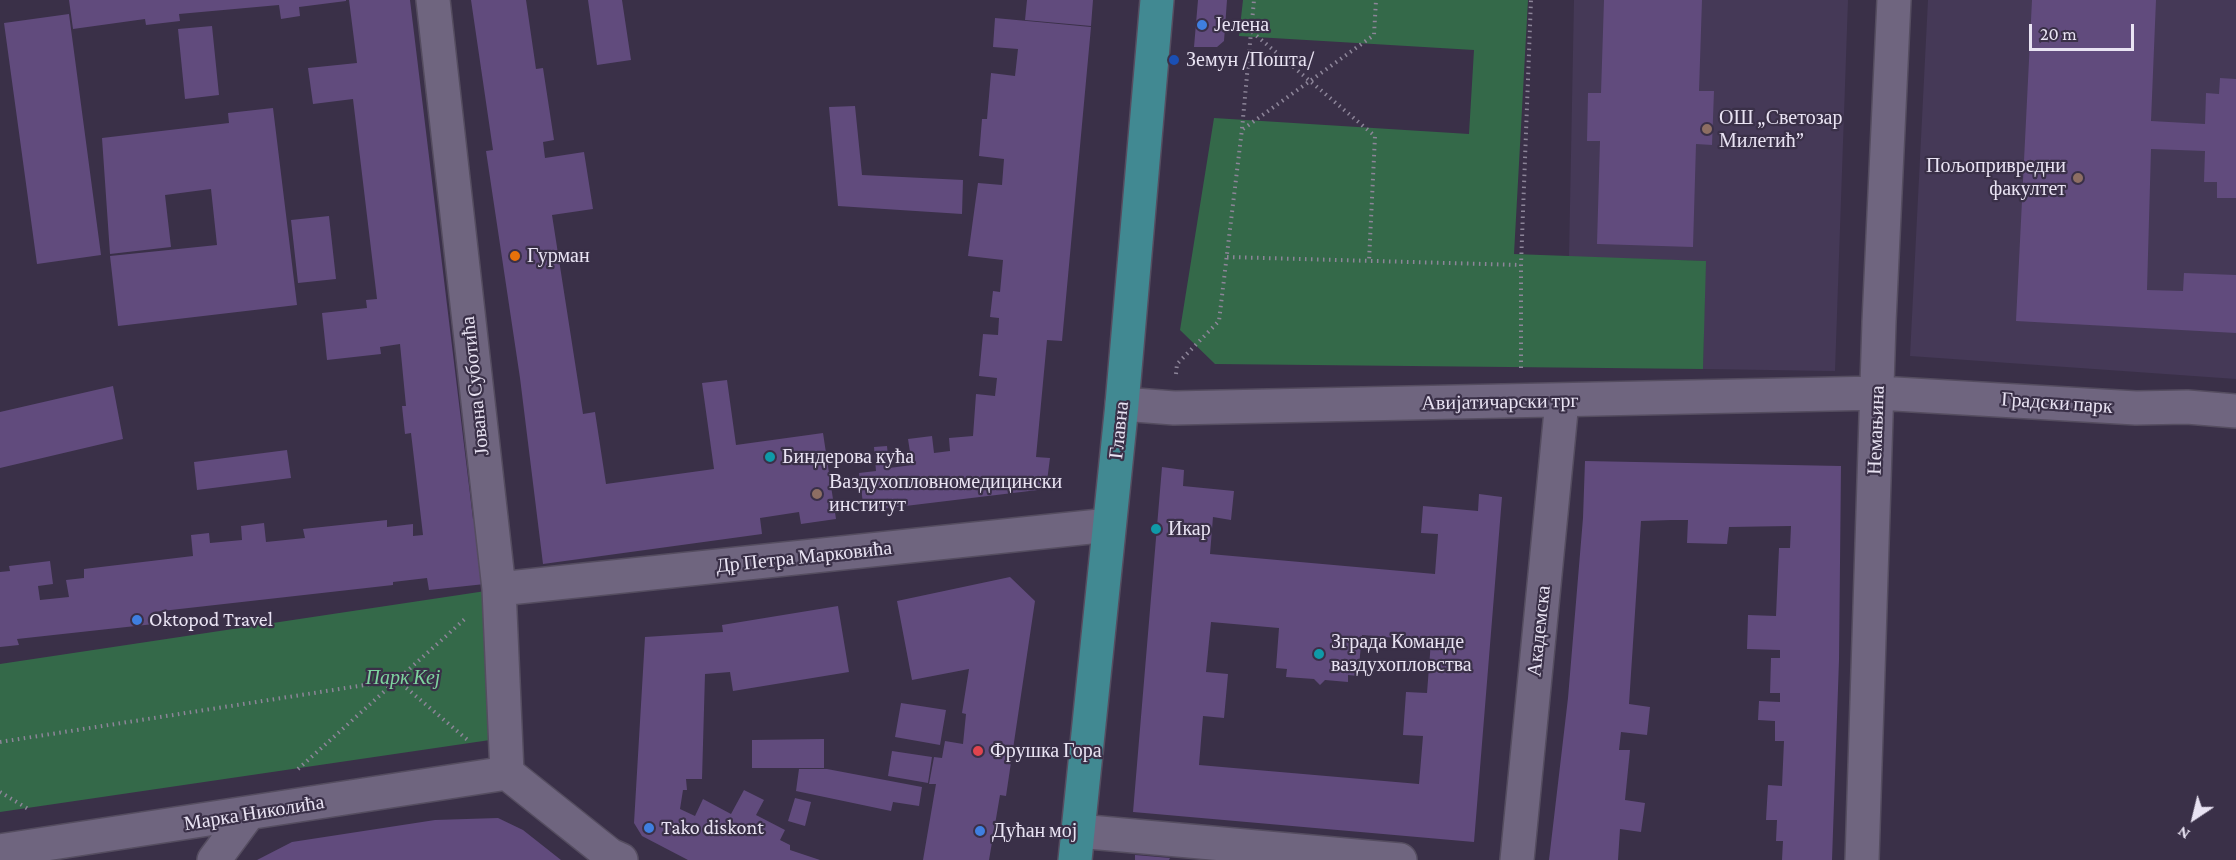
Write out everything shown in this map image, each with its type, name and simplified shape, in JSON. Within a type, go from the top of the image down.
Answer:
[{"type":"main road","name":"Главна","points":[[1077,846],[1122,404],[1157,0]]},
{"type":"street","name":"Јована Суботића","points":[[433,0],[498,589],[507,773]]},
{"type":"street","name":"Немањина","points":[[1862,860],[1894,0]]},
{"type":"street","name":"Авијатичарски трг","points":[[1122,404],[1174,408],[1878,393]]},
{"type":"street","name":"Градски парк","points":[[1878,393],[2136,408],[2176,406],[2236,411]]},
{"type":"street","name":"Академска","points":[[1517,860],[1562,401]]},
{"type":"street","name":"Др Петра Марковића","points":[[498,589],[1109,525]]},
{"type":"street","points":[[507,773],[613,858]]},
{"type":"street","name":"Марка Николића","points":[[0,850],[507,773]]},
{"type":"street","points":[[214,860],[248,814]]},
{"type":"street","points":[[1077,846],[1400,860]]},
{"type":"path","points":[[1183,359],[1219,321],[1242,129],[1254,0]]},
{"type":"path","points":[[1242,129],[1374,35],[1376,0]]},
{"type":"path","points":[[1522,358],[1521,265],[1531,0]]},
{"type":"path","points":[[1252,32],[1376,136],[1369,261]]},
{"type":"path","points":[[1227,257],[1521,265]]},
{"type":"path","points":[[292,775],[498,589]]},
{"type":"path","points":[[0,742],[397,680],[507,773]]},
{"type":"shaded area","name":"ОШ „Светозар Милетић”","points":[[1574,0],[1848,0],[1835,371],[1703,369],[1705,261],[1569,257]]},
{"type":"shaded area","name":"Пољопривредни факултет","points":[[1928,0],[2236,0],[2236,379],[1910,356]]},
{"type":"green space","points":[[1243,0],[1528,0],[1514,254],[1706,261],[1703,369],[1215,364],[1180,330],[1214,118],[1469,134],[1474,50],[1239,36]]},
{"type":"green space","name":"Парк Кеј","points":[[499,589],[490,740],[0,812],[0,664]]},
{"type":"building","points":[[69,0],[346,1],[299,7],[300,16],[281,19],[279,5],[179,14],[180,21],[146,25],[145,19],[73,29]]},
{"type":"building","points":[[349,0],[410,0],[473,519],[478,519],[485,584],[429,590],[427,578],[393,582],[393,585],[153,612],[154,624],[17,639],[19,645],[0,647],[0,572],[10,571],[9,566],[50,561],[53,584],[38,586],[40,600],[69,597],[66,580],[84,578],[84,569],[193,556],[191,535],[209,533],[210,543],[242,540],[241,526],[264,523],[266,542],[305,538],[303,529],[387,520],[387,527],[413,524],[413,536],[423,535],[411,433],[405,434],[402,406],[406,406],[400,344],[380,347],[381,354],[327,360],[322,313],[367,308],[366,300],[377,299],[353,99],[313,104],[308,68],[357,63]]},
{"type":"building","points":[[471,0],[526,0],[536,69],[543,68],[554,140],[543,142],[545,158],[584,152],[593,209],[552,215],[583,414],[595,412],[606,484],[714,469],[702,383],[727,380],[736,445],[823,433],[836,519],[801,524],[799,512],[760,518],[762,534],[543,564],[520,378],[486,151],[493,150]]},
{"type":"building","points":[[588,0],[622,0],[631,60],[597,65]]},
{"type":"building","points":[[1027,0],[1093,0],[1091,26],[1025,20]]},
{"type":"building","points":[[1198,0],[1227,0],[1224,41],[1217,47],[1194,47]]},
{"type":"building","points":[[1604,0],[1702,0],[1699,91],[1714,91],[1712,145],[1696,144],[1693,247],[1597,244],[1600,141],[1587,141],[1588,93],[1601,93]]},
{"type":"building","points":[[2032,0],[2156,0],[2151,121],[2205,124],[2206,93],[2219,94],[2220,78],[2236,79],[2236,198],[2217,198],[2217,182],[2204,182],[2205,151],[2151,149],[2147,290],[2183,291],[2184,273],[2236,275],[2236,333],[2016,321]]},
{"type":"building","points":[[69,14],[101,255],[37,264],[4,23]]},
{"type":"building","points":[[995,18],[1091,27],[1062,341],[1047,340],[1036,457],[1050,458],[1046,489],[864,511],[859,473],[876,471],[874,447],[887,446],[889,468],[912,465],[908,439],[932,436],[934,453],[950,451],[949,438],[973,436],[976,394],[995,396],[997,378],[979,376],[983,334],[998,335],[999,318],[990,317],[993,291],[1000,292],[1003,260],[968,256],[978,183],[1002,185],[1004,159],[979,156],[982,119],[987,119],[991,73],[1015,76],[1018,49],[993,47]]},
{"type":"building","points":[[212,26],[219,95],[185,99],[178,29]]},
{"type":"building","points":[[855,106],[862,175],[963,180],[962,214],[838,206],[829,107]]},
{"type":"building","points":[[273,108],[297,305],[118,326],[110,256],[217,245],[211,189],[165,195],[171,247],[110,254],[102,138],[229,123],[228,113]]},
{"type":"building","points":[[329,216],[336,279],[298,283],[291,220]]},
{"type":"building","points":[[113,386],[123,439],[0,468],[0,412]]},
{"type":"building","points":[[287,450],[291,478],[197,490],[194,462]]},
{"type":"building","points":[[1585,461],[1841,466],[1839,660],[1832,860],[1782,860],[1783,841],[1776,841],[1777,820],[1766,820],[1768,785],[1782,786],[1784,741],[1775,741],[1775,721],[1758,720],[1759,701],[1780,702],[1780,693],[1770,693],[1771,658],[1780,658],[1780,650],[1747,649],[1748,615],[1776,616],[1779,548],[1790,548],[1791,526],[1729,527],[1727,544],[1687,543],[1688,520],[1671,520],[1641,521],[1629,704],[1650,707],[1647,735],[1621,732],[1619,750],[1630,750],[1625,800],[1645,803],[1641,832],[1620,829],[1618,860],[1549,860],[1568,698],[1583,518]]},
{"type":"building","name":"Зграда Команде ваздухопловства","points":[[1162,467],[1184,470],[1183,486],[1234,491],[1231,520],[1213,517],[1210,554],[1435,574],[1438,534],[1421,533],[1423,506],[1478,511],[1479,494],[1502,497],[1474,842],[1133,812]],"holes":[[[1211,622],[1279,628],[1276,668],[1287,669],[1286,677],[1314,679],[1320,685],[1325,680],[1348,682],[1348,675],[1358,676],[1362,635],[1431,641],[1427,693],[1406,692],[1403,735],[1423,736],[1419,784],[1199,765],[1203,716],[1224,718],[1228,674],[1206,672]]]},
{"type":"building","points":[[1010,577],[1035,601],[1006,796],[1000,795],[989,860],[923,860],[936,784],[929,784],[934,757],[942,758],[945,741],[963,744],[966,714],[962,713],[969,669],[912,680],[897,601]]},
{"type":"building","points":[[838,606],[849,672],[733,691],[730,672],[705,674],[702,779],[686,779],[687,790],[683,790],[680,809],[695,816],[703,799],[731,814],[744,790],[764,800],[756,815],[785,830],[780,840],[790,845],[790,850],[820,860],[688,860],[642,836],[634,823],[645,637],[723,632],[722,625]]},
{"type":"building","points":[[901,703],[946,710],[940,745],[895,737]]},
{"type":"building","points":[[824,739],[824,768],[752,768],[752,740]]},
{"type":"building","points":[[892,751],[932,757],[928,783],[888,776]]},
{"type":"building","points":[[799,769],[827,769],[922,787],[919,806],[893,802],[891,811],[796,791]]},
{"type":"building","points":[[795,798],[811,802],[805,826],[788,821]]},
{"type":"building","points":[[498,818],[523,830],[561,860],[257,860],[292,842],[435,820]]},
{"type":"building","points":[[1135,855],[1170,858],[1169,860],[1135,860]]},
{"type":"place","name":"Јелена","points":[[1202,25]]},
{"type":"place","name":"Земун /Пошта/","points":[[1174,60]]},
{"type":"place","name":"ОШ „Светозар Милетић”","points":[[1707,129]]},
{"type":"place","name":"Пољопривредни факултет","points":[[2078,178]]},
{"type":"place","name":"Гурман","points":[[515,256]]},
{"type":"place","name":"Биндерова кућа","points":[[770,457]]},
{"type":"place","name":"Ваздухопловномедицински институт","points":[[817,494]]},
{"type":"place","name":"Икар","points":[[1156,529]]},
{"type":"place","name":"Oktopod Travel","points":[[137,620]]},
{"type":"place","name":"Зграда Команде ваздухопловства","points":[[1319,654]]},
{"type":"place","name":"Фрушка Гора","points":[[978,751]]},
{"type":"place","name":"Tako diskont","points":[[649,828]]},
{"type":"place","name":"Дућан мој","points":[[980,831]]}]
